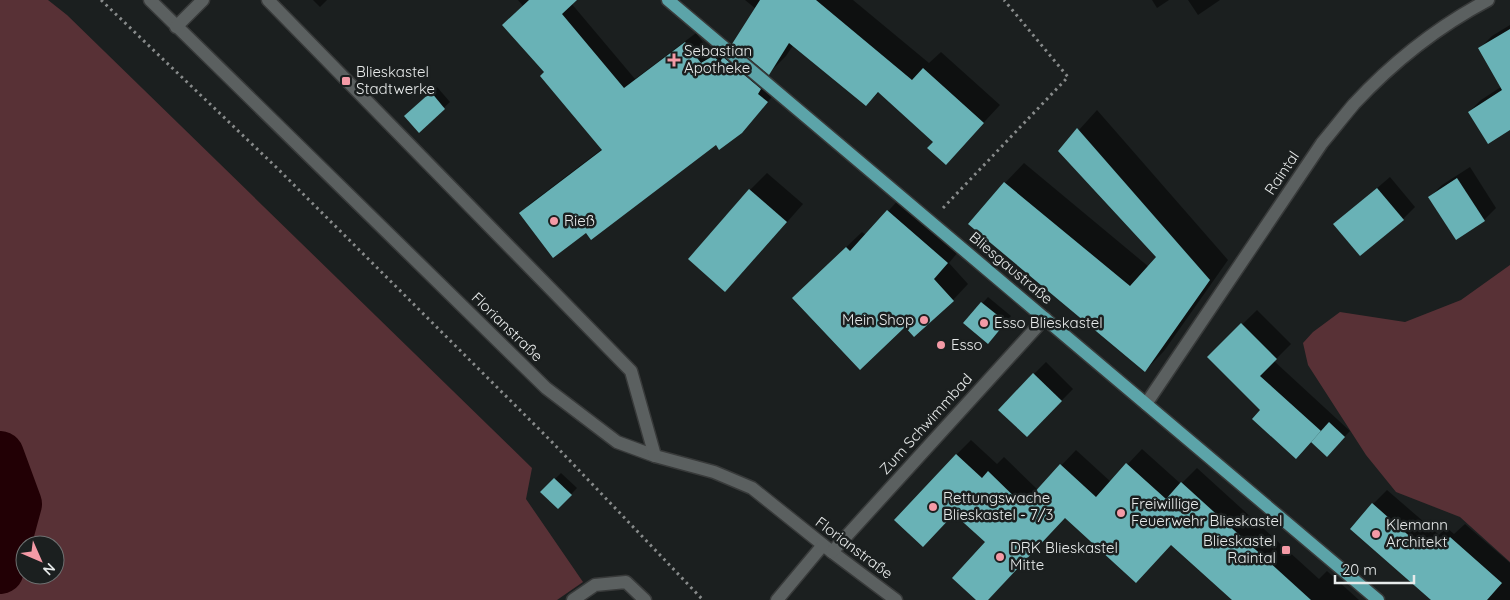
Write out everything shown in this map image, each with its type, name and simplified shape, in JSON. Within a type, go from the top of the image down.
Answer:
[{"type":"main road","name":"Bliesgaustraße","points":[[668,0],[1378,600]]},
{"type":"street","name":"Florianstraße","points":[[150,0],[546,388],[616,442],[655,456],[714,472],[752,488],[827,549],[896,600]]},
{"type":"street","points":[[176,27],[203,0]]},
{"type":"street","points":[[268,0],[631,371],[655,456]]},
{"type":"street","name":"Raintal","points":[[1146,404],[1322,143],[1354,104],[1392,67],[1425,41],[1468,11],[1488,0]]},
{"type":"street","name":"Zum Schwimmbad","points":[[776,600],[827,549],[1045,318]]},
{"type":"street","points":[[573,600],[595,585],[626,582],[645,600]]},
{"type":"path","points":[[101,0],[276,168],[552,441],[703,600]]},
{"type":"path","points":[[931,221],[1068,77],[1004,0]]},
{"type":"shaded area","points":[[0,0],[48,0],[67,15],[532,468],[526,499],[583,582],[557,600],[0,600]]},
{"type":"shaded area","points":[[1510,265],[1510,562],[1460,517],[1396,492],[1366,455],[1308,365],[1303,343],[1313,332],[1340,312],[1405,322],[1461,300]]},
{"type":"building","points":[[529,0],[577,0],[562,14],[624,88],[685,42],[701,63],[713,56],[720,62],[723,57],[761,89],[758,94],[768,102],[742,133],[719,150],[716,145],[591,240],[586,233],[553,258],[519,213],[602,150],[540,76],[544,72],[502,25]]},
{"type":"building","points":[[760,0],[816,0],[912,80],[923,68],[984,123],[946,165],[927,148],[933,142],[878,92],[866,106],[789,43],[769,75],[732,44]]},
{"type":"building","points":[[1510,29],[1510,130],[1488,144],[1468,112],[1502,90],[1478,48]]},
{"type":"building","points":[[431,92],[445,109],[419,133],[404,116]]},
{"type":"building","points":[[1077,128],[1210,280],[1145,372],[968,224],[1004,182],[1130,286],[1156,257],[1058,151]]},
{"type":"building","points":[[1457,178],[1485,221],[1456,240],[1428,197]]},
{"type":"building","points":[[1377,188],[1404,220],[1360,256],[1333,224]]},
{"type":"building","points":[[749,189],[787,222],[725,292],[688,259]]},
{"type":"building","points":[[887,210],[948,263],[934,279],[954,301],[914,337],[905,327],[860,370],[792,298],[846,247],[850,251]]},
{"type":"building","name":"Esso Blieskastel","points":[[981,302],[1006,322],[988,344],[963,323]]},
{"type":"building","points":[[1241,323],[1277,359],[1260,376],[1321,431],[1296,459],[1252,419],[1260,410],[1207,357]]},
{"type":"building","points":[[1033,373],[1062,401],[1027,437],[998,410]]},
{"type":"building","points":[[1329,422],[1345,437],[1327,457],[1311,442]]},
{"type":"building","points":[[956,454],[982,478],[988,471],[1023,505],[1060,464],[1096,497],[1126,463],[1166,499],[1181,482],[1311,600],[1232,600],[1171,545],[1136,583],[1065,518],[988,600],[976,600],[952,578],[985,542],[954,514],[923,547],[894,520]]},
{"type":"building","points":[[554,478],[572,495],[558,509],[540,492]]},
{"type":"building","points":[[1372,503],[1424,549],[1431,541],[1440,548],[1450,537],[1502,583],[1487,600],[1431,600],[1350,529]]},
{"type":"waterway","points":[[0,455],[18,504],[0,570]]},
{"type":"place","name":"Sebastian Apotheke","points":[[674,60]]},
{"type":"place","name":"Blieskastel Stadtwerke","points":[[346,81]]},
{"type":"place","name":"Rieß","points":[[554,221]]},
{"type":"place","name":"Mein Shop","points":[[924,320]]},
{"type":"place","name":"Esso Blieskastel","points":[[984,323]]},
{"type":"place","name":"Esso","points":[[941,345]]},
{"type":"place","name":"Rettungswache Blieskastel - 7/3","points":[[933,507]]},
{"type":"place","name":"Freiwillige Feuerwehr Blieskastel","points":[[1121,513]]},
{"type":"place","name":"Klemann Architekt","points":[[1376,534]]},
{"type":"place","name":"Blieskastel Raintal","points":[[1286,550]]},
{"type":"place","name":"DRK Blieskastel Mitte","points":[[1000,557]]}]
